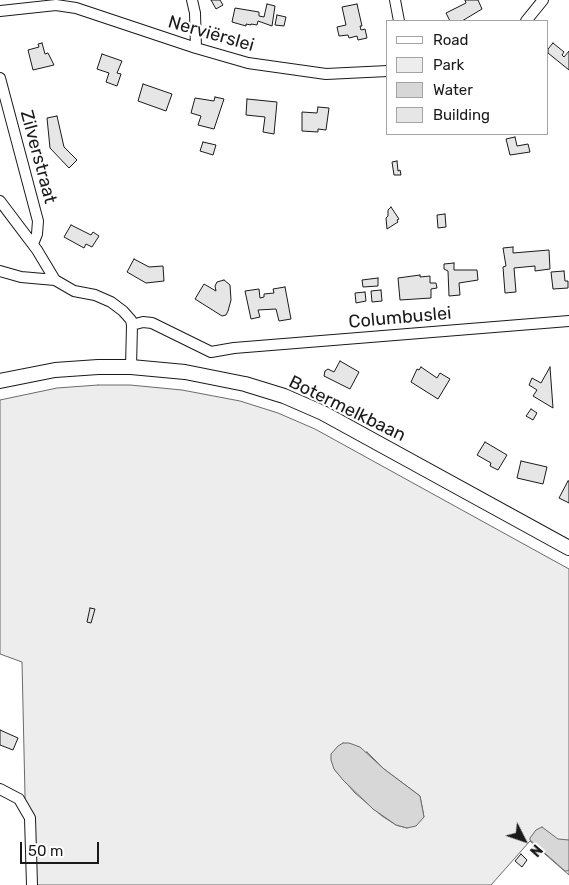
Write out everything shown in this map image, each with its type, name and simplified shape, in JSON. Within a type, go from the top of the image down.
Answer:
[{"type":"main road","name":"Botermelkbaan","points":[[0,381],[55,370],[98,366],[185,372],[213,376],[245,384],[284,396],[322,413],[569,548]]},
{"type":"street","points":[[192,0],[196,48]]},
{"type":"street","points":[[395,0],[399,20]]},
{"type":"street","points":[[527,20],[543,0]]},
{"type":"street","name":"Nerviërslei","points":[[0,11],[56,4],[76,8],[196,48],[248,62],[326,74],[386,72]]},
{"type":"street","name":"Zilverstraat","points":[[0,78],[38,221],[37,234],[33,244]]},
{"type":"street","points":[[0,201],[33,244],[55,280]]},
{"type":"street","points":[[0,271],[22,278],[55,280],[74,291],[95,295],[111,302],[123,311],[132,325],[131,367]]},
{"type":"street","name":"Columbuslei","points":[[132,325],[143,322],[152,323],[212,352],[234,348],[569,321]]},
{"type":"street","points":[[0,789],[19,799],[30,818],[32,885]]},
{"type":"green space","points":[[130,385],[182,390],[240,401],[278,413],[315,429],[569,569],[569,875],[530,841],[491,885],[27,885],[22,662],[0,654],[0,400],[57,388]],"holes":[[[367,752],[384,769],[420,796],[424,817],[407,828],[396,825],[382,816],[355,793],[334,769]]]},
{"type":"water","points":[[343,743],[360,747],[384,769],[420,796],[424,817],[416,826],[407,828],[396,825],[373,809],[343,780],[334,769],[331,754]]},
{"type":"water","points":[[542,827],[558,839],[569,840],[569,870],[565,871],[530,840],[536,830]]},
{"type":"building","points":[[211,0],[220,0],[223,5],[216,9]]},
{"type":"building","points":[[465,0],[478,0],[482,9],[464,20],[450,20],[446,13],[466,3]]},
{"type":"building","points":[[267,4],[275,6],[272,26],[258,21],[257,25],[246,24],[246,26],[232,22],[235,8],[259,12],[259,16],[264,17]]},
{"type":"building","points":[[357,4],[362,26],[360,26],[361,30],[365,29],[367,38],[358,40],[357,36],[349,38],[348,35],[339,36],[337,27],[346,25],[342,7]]},
{"type":"building","points":[[277,15],[286,17],[284,26],[275,25]]},
{"type":"building","points":[[42,43],[45,54],[48,53],[54,65],[33,70],[28,50],[39,47],[38,44]]},
{"type":"building","points":[[553,43],[564,52],[562,55],[564,57],[569,51],[569,70],[549,54],[549,48]]},
{"type":"building","points":[[102,54],[122,61],[117,73],[121,74],[117,86],[106,82],[109,73],[97,69]]},
{"type":"building","points":[[143,84],[172,94],[166,111],[138,101]]},
{"type":"building","points":[[215,97],[224,99],[214,129],[198,125],[201,116],[191,113],[195,98],[214,101]]},
{"type":"building","points":[[247,99],[277,102],[274,134],[263,132],[265,117],[246,115]]},
{"type":"building","points":[[318,107],[329,108],[326,130],[318,129],[318,132],[302,131],[302,112],[317,113]]},
{"type":"building","points":[[57,116],[64,147],[77,160],[69,168],[50,148],[47,118]]},
{"type":"building","points":[[515,137],[517,146],[528,144],[530,152],[510,155],[506,139]]},
{"type":"building","points":[[203,142],[216,145],[213,155],[200,151]]},
{"type":"building","points":[[397,161],[398,171],[400,170],[401,175],[394,175],[392,162]]},
{"type":"building","points":[[391,207],[399,219],[397,220],[398,222],[387,229],[386,218]]},
{"type":"building","points":[[445,214],[446,227],[438,228],[437,215]]},
{"type":"building","points":[[71,225],[91,235],[93,232],[99,236],[92,247],[86,244],[84,248],[64,237]]},
{"type":"building","points":[[513,247],[513,253],[549,250],[550,269],[535,271],[535,266],[514,268],[516,292],[505,293],[503,267],[506,266],[503,248]]},
{"type":"building","points":[[134,259],[149,267],[163,266],[164,281],[146,283],[127,272]]},
{"type":"building","points":[[454,263],[454,270],[477,270],[478,280],[459,283],[460,295],[449,296],[448,271],[444,269],[444,264]]},
{"type":"building","points":[[564,271],[565,281],[568,281],[568,288],[553,289],[551,272]]},
{"type":"building","points":[[420,275],[420,277],[430,276],[430,283],[436,283],[437,288],[431,289],[431,298],[400,300],[398,278]]},
{"type":"building","points":[[378,278],[378,286],[363,287],[362,280]]},
{"type":"building","points":[[224,280],[230,285],[231,300],[226,315],[222,316],[195,299],[204,284],[216,291],[215,286],[217,282]]},
{"type":"building","points":[[285,287],[291,319],[279,321],[276,309],[258,310],[260,317],[251,319],[245,291],[259,289],[260,298],[264,297],[264,294],[274,293],[273,289]]},
{"type":"building","points":[[381,290],[382,301],[372,302],[371,291]]},
{"type":"building","points":[[365,292],[366,301],[356,303],[355,293]]},
{"type":"building","points":[[340,361],[359,372],[350,389],[324,376],[325,371],[328,369],[334,372]]},
{"type":"building","points":[[421,367],[437,378],[440,373],[450,379],[438,399],[411,382],[417,369],[419,370]]},
{"type":"building","points":[[550,367],[553,408],[533,396],[537,390],[529,385],[532,378],[541,383]]},
{"type":"building","points":[[531,409],[537,413],[533,420],[526,416]]},
{"type":"building","points":[[485,442],[507,455],[498,470],[490,466],[491,463],[477,455]]},
{"type":"building","points":[[521,461],[547,467],[543,484],[517,478]]},
{"type":"building","points":[[569,481],[569,503],[559,498]]},
{"type":"building","points":[[90,608],[95,609],[91,623],[87,622]]},
{"type":"building","points":[[0,730],[18,738],[13,750],[0,745]]},
{"type":"building","points":[[521,854],[527,860],[522,867],[515,861]]}]
